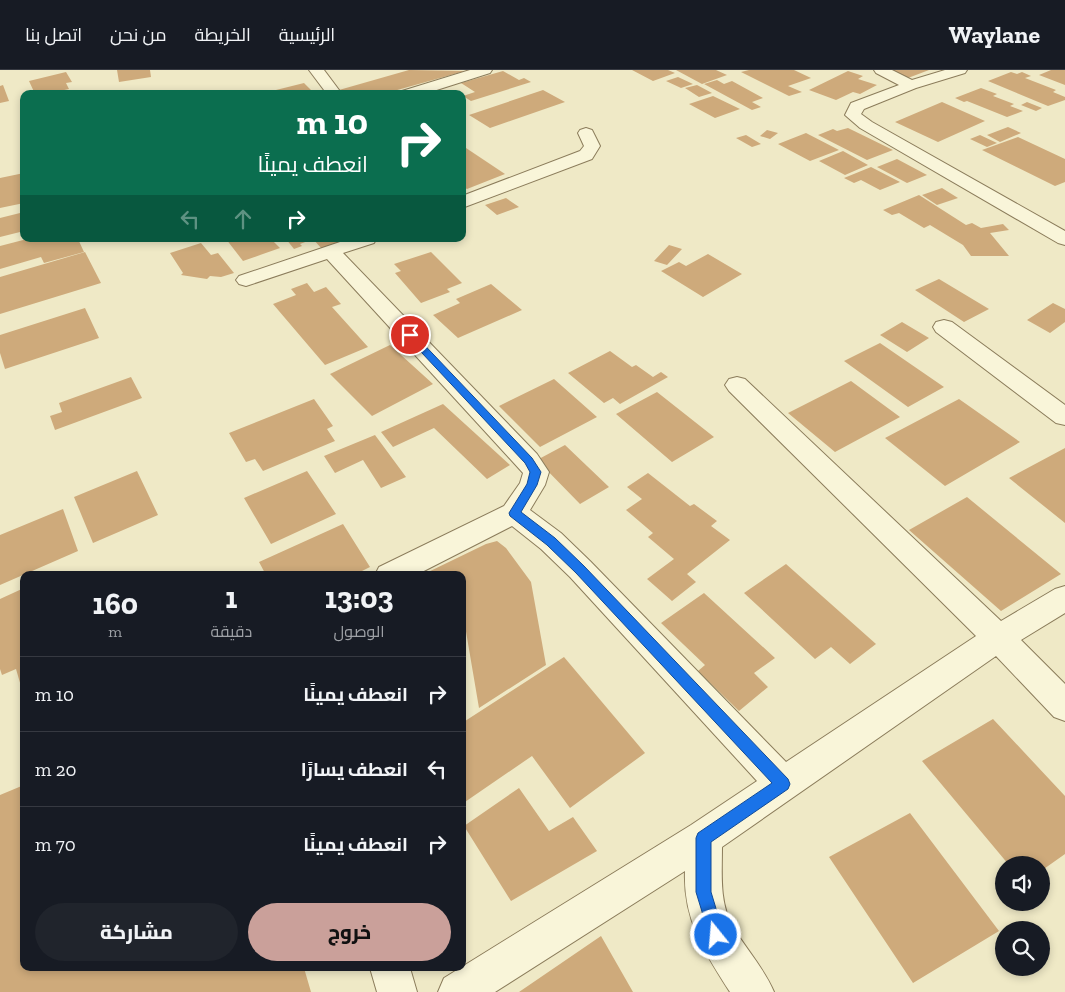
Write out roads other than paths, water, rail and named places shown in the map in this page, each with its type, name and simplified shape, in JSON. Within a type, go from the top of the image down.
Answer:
[{"type":"street","points":[[316,70],[333,90]]},
{"type":"street","points":[[420,90],[485,70]]},
{"type":"street","points":[[882,70],[911,85]]},
{"type":"street","points":[[960,70],[911,85],[857,106],[853,115],[866,125],[1065,239]]},
{"type":"street","points":[[466,201],[586,155],[592,146],[586,133]]},
{"type":"street","points":[[246,280],[358,242]]},
{"type":"street","points":[[331,252],[528,460],[536,472],[532,485],[514,513],[396,571]]},
{"type":"street","points":[[944,327],[1065,417]]},
{"type":"street","points":[[737,386],[998,638],[1065,706]]},
{"type":"street","points":[[514,513],[551,542],[580,569],[783,784]]},
{"type":"street","points":[[458,992],[704,838],[998,638],[1065,598]]},
{"type":"street","points":[[704,838],[703,892],[716,935],[754,992]]},
{"type":"street","points":[[391,971],[397,992]]}]
